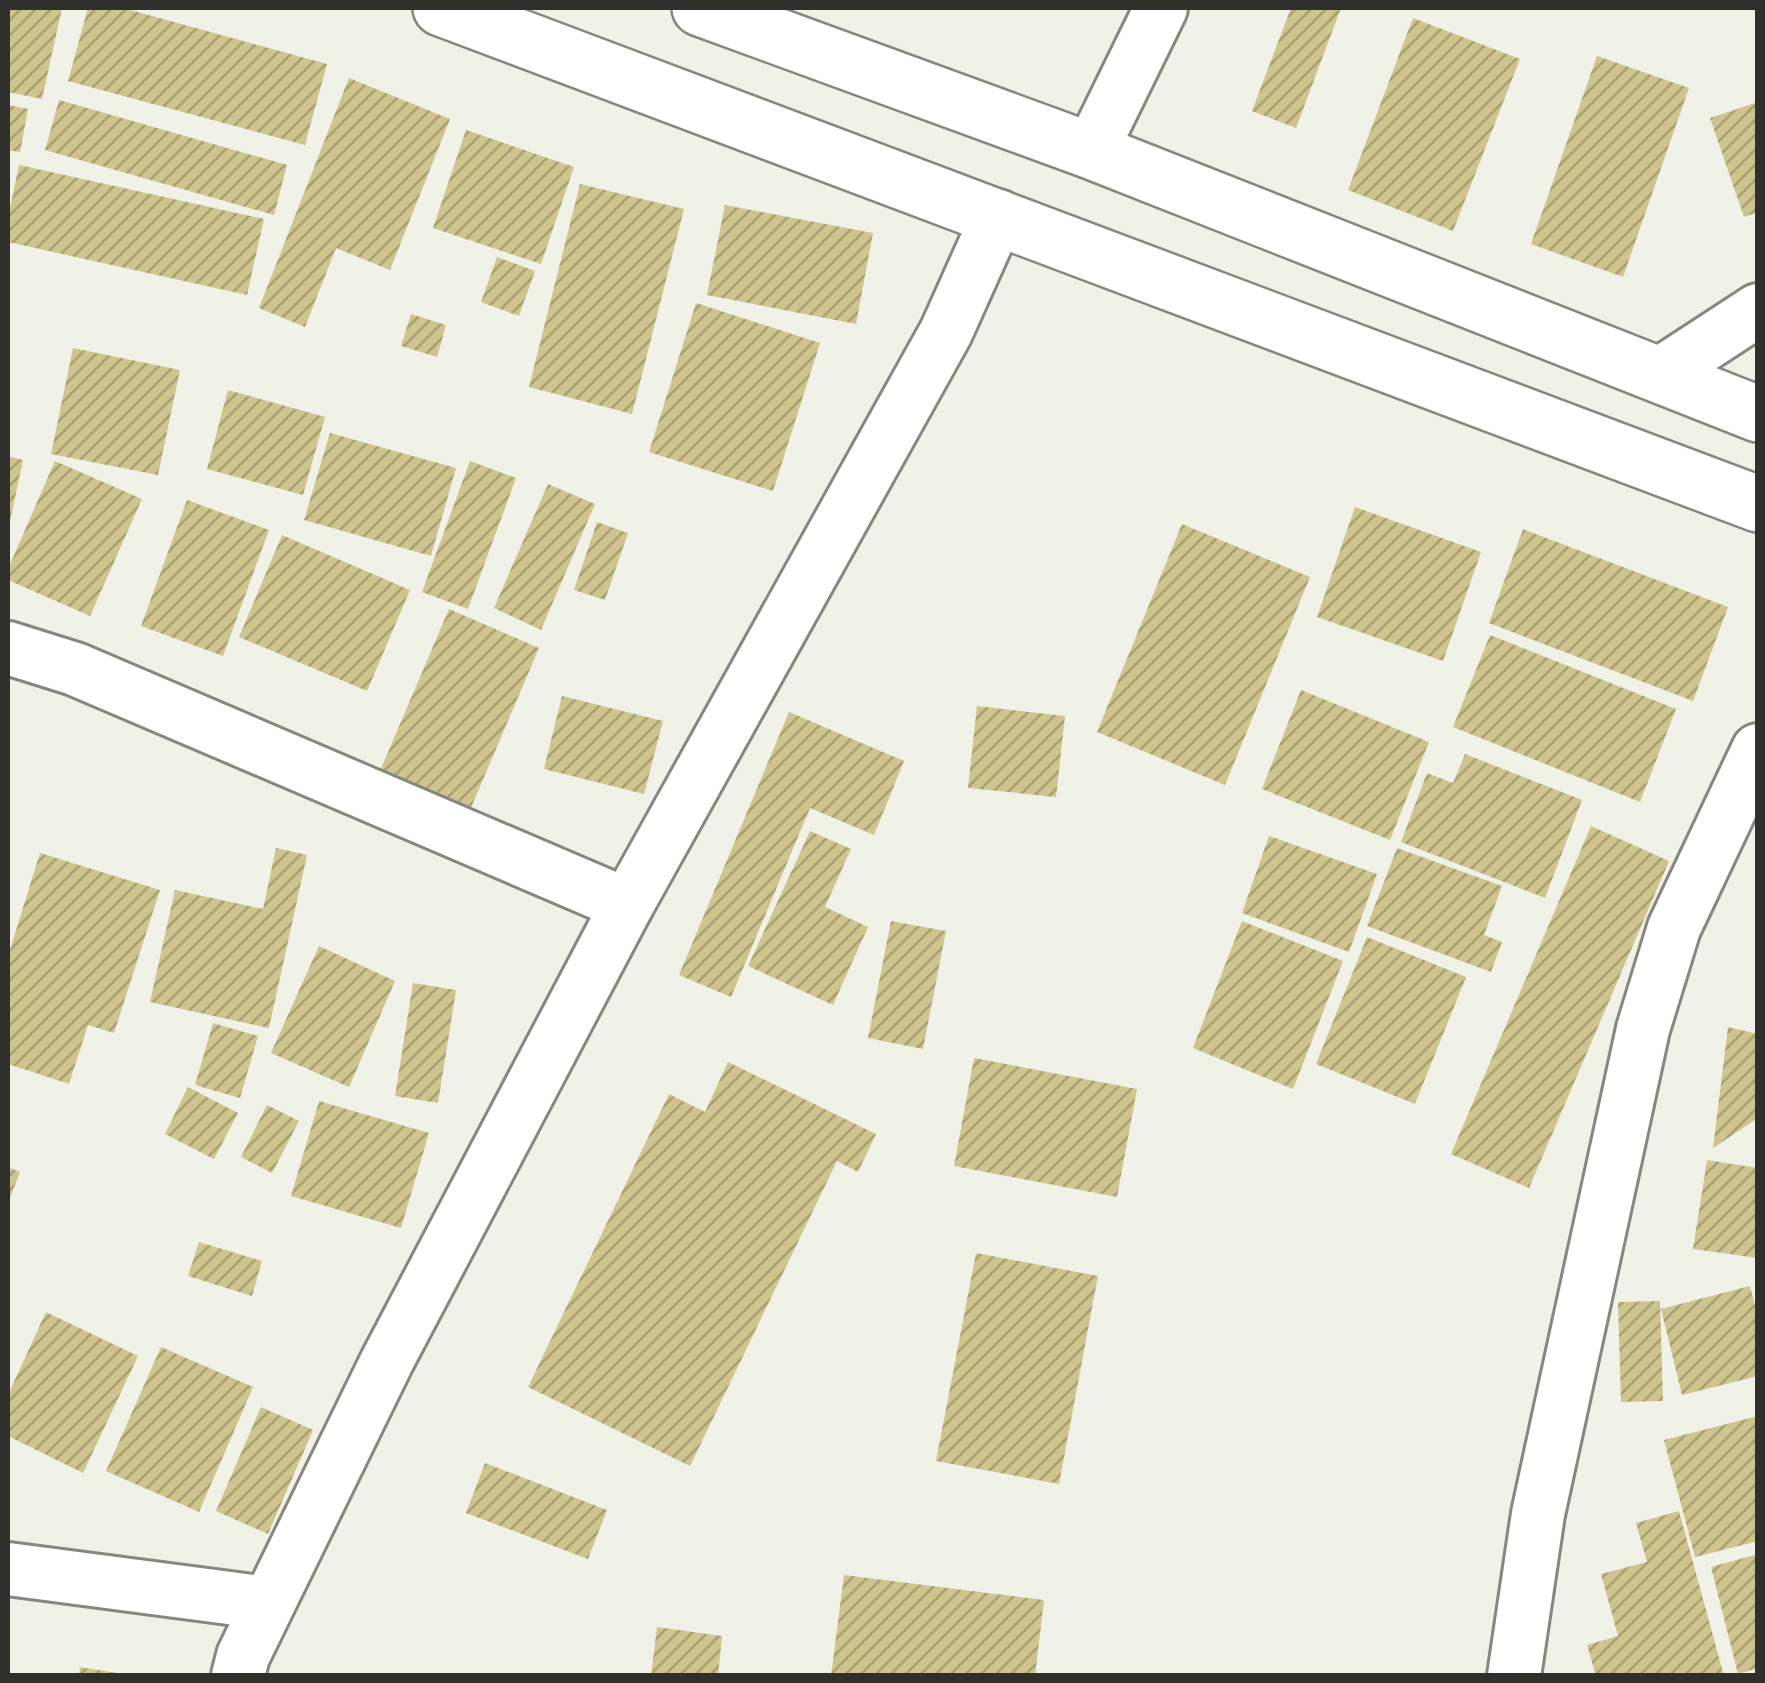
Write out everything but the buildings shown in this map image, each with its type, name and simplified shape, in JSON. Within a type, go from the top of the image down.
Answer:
[{"type":"main road","points":[[440,8],[1758,504]]},
{"type":"main road","points":[[700,8],[1091,151],[1758,414]]},
{"type":"street","points":[[1091,151],[1161,8]]},
{"type":"street","points":[[238,1676],[243,1656],[386,1361],[627,905],[946,332],[998,216]]},
{"type":"street","points":[[1660,374],[1758,310]]},
{"type":"street","points":[[8,648],[75,669],[627,905]]},
{"type":"street","points":[[1514,1676],[1538,1514],[1643,1029],[1674,928],[1758,750]]},
{"type":"street","points":[[8,1569],[268,1603]]}]
